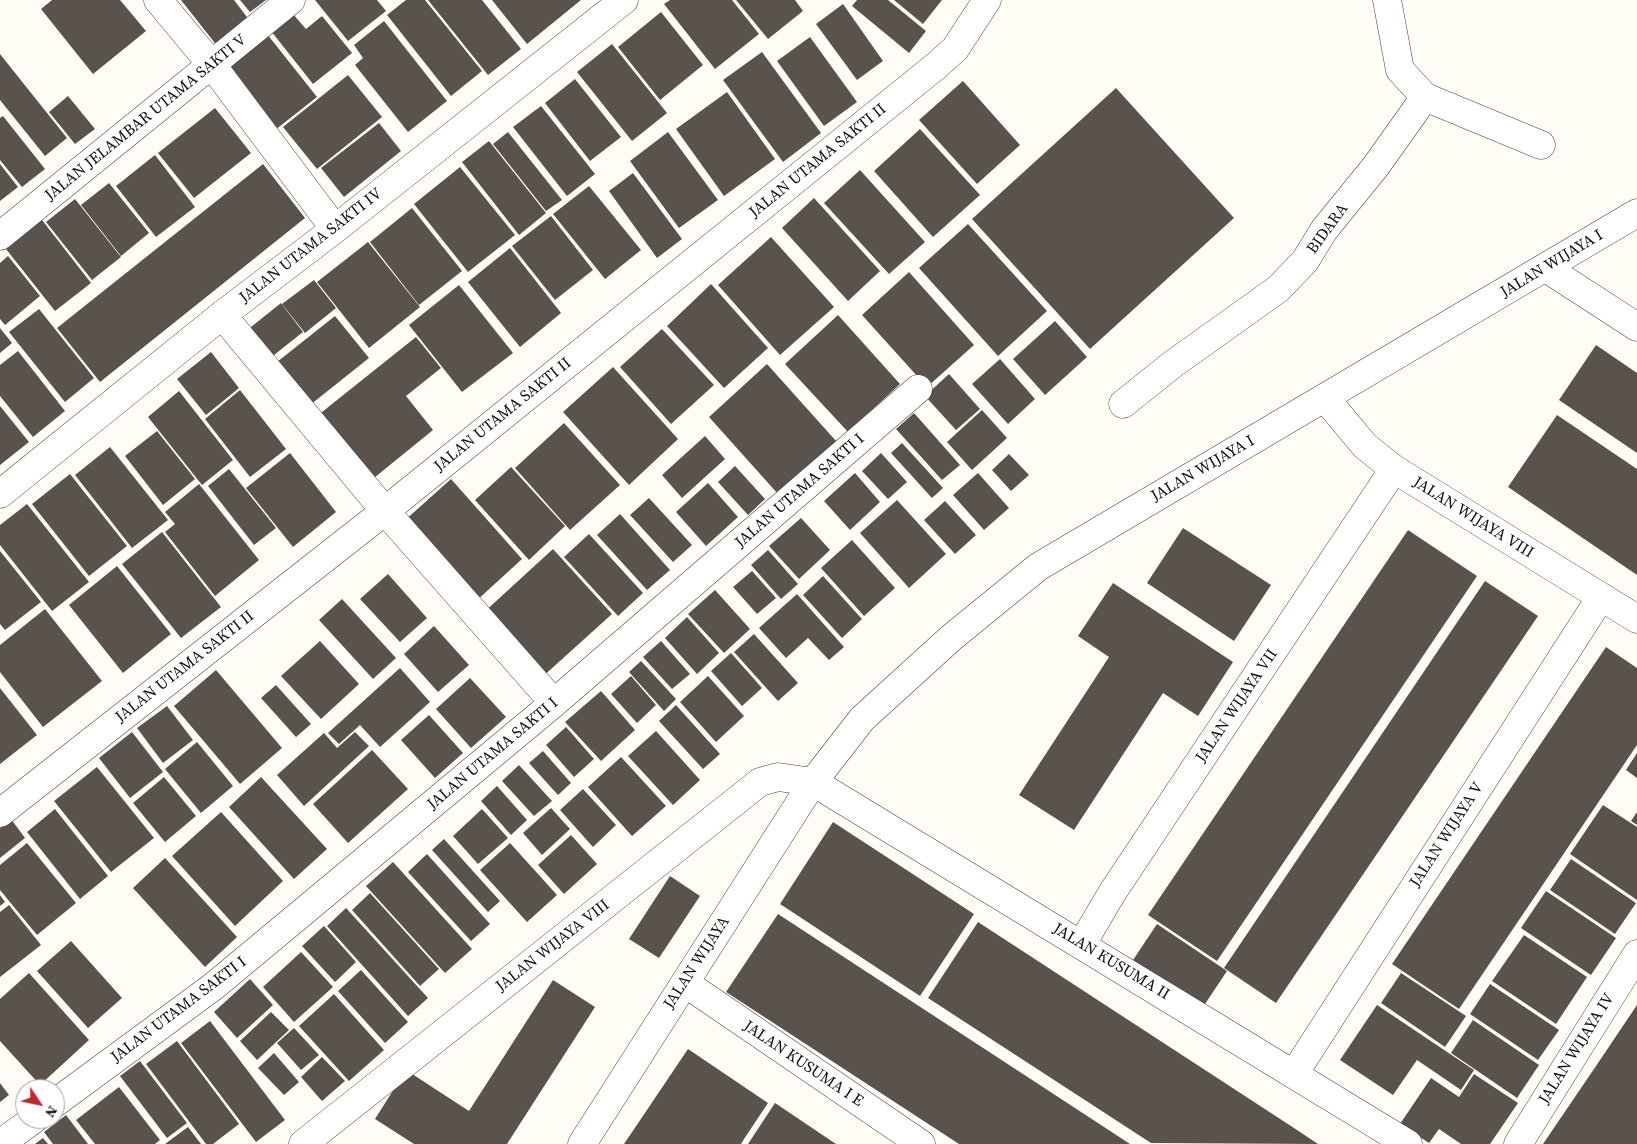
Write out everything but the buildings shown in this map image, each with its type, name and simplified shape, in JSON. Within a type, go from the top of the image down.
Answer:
[{"type":"street","points":[[158,0],[212,65],[335,229]]},
{"type":"street","name":"JALAN JELAMBAR UTAMA SAKTI V","points":[[0,236],[291,0]]},
{"type":"street","name":"JALAN UTAMA SAKTI IV","points":[[0,494],[222,315],[335,229],[624,0]]},
{"type":"street","name":"JALAN UTAMA SAKTI II","points":[[0,813],[385,510],[936,66],[955,49],[987,0]]},
{"type":"street","points":[[1387,0],[1400,70],[1425,97],[1541,145]]},
{"type":"street","name":"BIDARA","points":[[1123,404],[1173,364],[1278,289],[1305,261],[1324,230],[1376,166],[1425,97]]},
{"type":"street","name":"JALAN WIJAYA I","points":[[813,782],[862,719],[950,638],[1038,567],[1637,213]]},
{"type":"street","points":[[1546,268],[1637,327]]},
{"type":"street","points":[[222,315],[385,510],[554,703]]},
{"type":"street","name":"JALAN UTAMA SAKTI I","points":[[65,1096],[214,986],[554,703],[918,389]]},
{"type":"street","name":"JALAN WIJAYA VIII","points":[[1325,398],[1365,446],[1394,469],[1637,619]]},
{"type":"street","name":"JALAN WIJAYA VII","points":[[1082,944],[1112,893],[1394,469]]},
{"type":"street","name":"JALAN WIJAYA V","points":[[1294,1074],[1602,597]]},
{"type":"street","name":"JALAN WIJAYA VIII","points":[[303,1144],[760,782],[778,777],[813,782]]},
{"type":"street","name":"JALAN KUSUMA II","points":[[813,782],[1408,1144]]},
{"type":"street","name":"JALAN WIJAYA","points":[[582,1144],[813,782]]},
{"type":"street","name":"JALAN WIJAYA IV","points":[[1518,1144],[1637,954]]},
{"type":"street","name":"JALAN KUSUMA I E","points":[[684,983],[887,1135],[921,1144]]},
{"type":"street","points":[[0,1144],[20,1129]]}]
